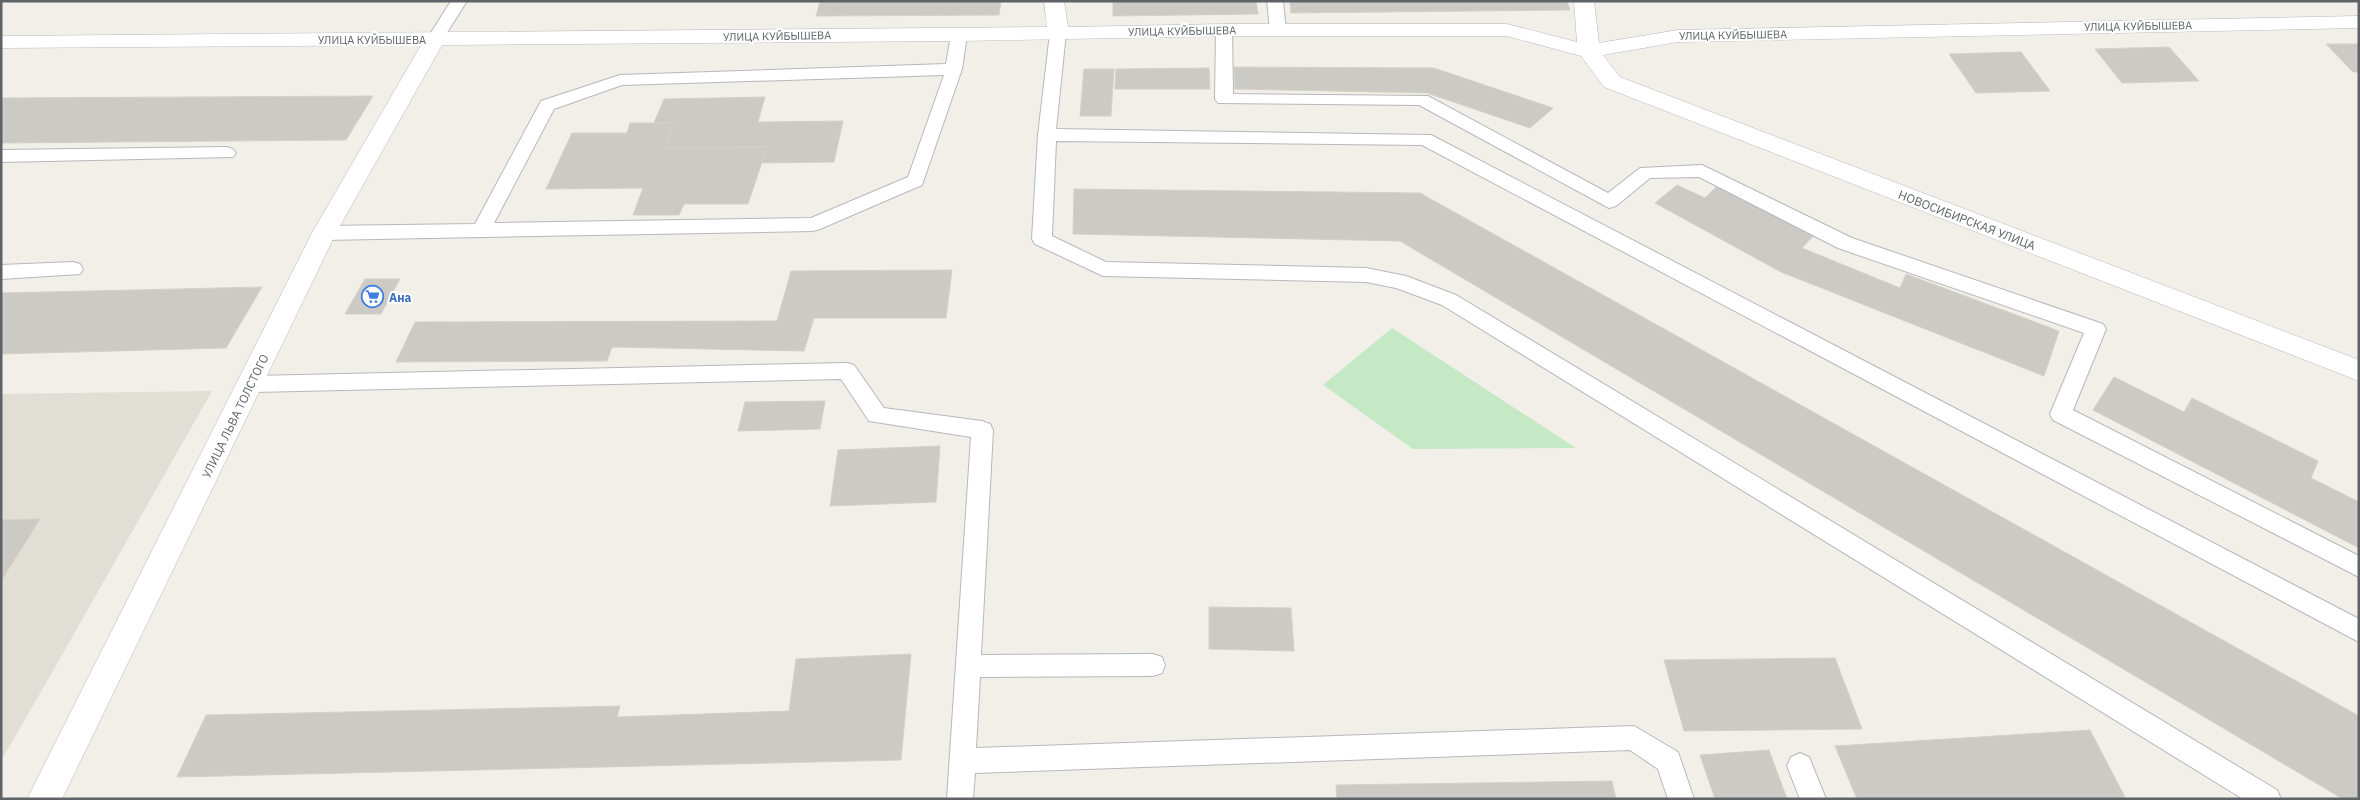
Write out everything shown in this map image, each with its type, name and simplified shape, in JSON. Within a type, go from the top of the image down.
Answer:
[{"type":"street","points":[[1054,1],[1058,33]]},
{"type":"street","points":[[1584,1],[1589,51]]},
{"type":"street","name":"УЛИЦА КУЙБЫШЕВА","points":[[1,42],[959,35],[1224,30],[1507,30],[1589,51],[1678,36],[2359,22]]},
{"type":"street","name":"УЛИЦА ЛЬВА ТОЛСТОГО","points":[[44,799],[251,384],[324,233],[436,39]]},
{"type":"street","name":"НОВОСИБИРСКАЯ УЛИЦА","points":[[1589,51],[1612,82],[2359,371]]},
{"type":"lane","points":[[436,39],[459,1]]},
{"type":"lane","points":[[1275,1],[1278,30]]},
{"type":"lane","points":[[1224,30],[1224,99],[1422,100],[1609,202],[1646,172],[1702,171],[1845,243],[2096,329],[2061,414],[2359,567]]},
{"type":"lane","points":[[1058,33],[1047,136],[1042,239],[1103,269],[1366,275],[1399,280],[1449,300],[2268,799]]},
{"type":"lane","points":[[324,233],[813,224],[916,181],[954,69],[959,35]]},
{"type":"lane","points":[[481,230],[546,105],[620,80],[954,69]]},
{"type":"lane","points":[[1047,136],[1425,139],[2359,632]]},
{"type":"lane","points":[[1,156],[227,153]]},
{"type":"lane","points":[[1,272],[73,269]]},
{"type":"lane","points":[[251,384],[847,371],[877,415],[982,430],[960,799]]},
{"type":"lane","points":[[968,666],[1153,665]]},
{"type":"lane","points":[[962,761],[1634,738],[1669,761],[1681,799]]},
{"type":"lane","points":[[1800,766],[1813,799]]},
{"type":"shaded area","points":[[212,391],[54,669],[1,761],[1,394]]},
{"type":"green space","points":[[1392,328],[1576,448],[1413,449],[1323,385]]},
{"type":"building","points":[[820,1],[1001,1],[999,15],[816,16]]},
{"type":"building","points":[[1113,1],[1256,1],[1258,14],[1113,16]]},
{"type":"building","points":[[1290,1],[1567,1],[1570,10],[1291,13]]},
{"type":"building","points":[[2326,44],[2359,44],[2359,72],[2353,72]]},
{"type":"building","points":[[2169,47],[2199,81],[2122,83],[2095,49]]},
{"type":"building","points":[[2021,52],[2050,91],[1976,93],[1949,54]]},
{"type":"building","points":[[1234,67],[1434,68],[1553,108],[1530,128],[1427,93],[1235,89]]},
{"type":"building","points":[[1209,68],[1210,89],[1115,89],[1116,69]]},
{"type":"building","points":[[1084,69],[1114,69],[1111,116],[1080,116]]},
{"type":"building","points":[[373,96],[346,140],[1,143],[1,98]]},
{"type":"building","points":[[765,97],[758,122],[843,121],[834,162],[762,163],[767,147],[664,148],[673,123],[654,123],[664,99]]},
{"type":"building","points":[[630,123],[673,123],[664,148],[767,147],[748,204],[684,204],[679,215],[633,215],[643,188],[546,189],[572,133],[627,133]]},
{"type":"building","points":[[1677,185],[1705,198],[1718,185],[1815,234],[1802,248],[1900,288],[1906,274],[2059,331],[2044,376],[1781,272],[1655,203]]},
{"type":"building","points":[[1074,189],[1420,193],[2359,716],[2359,799],[2343,799],[1400,241],[1073,234]]},
{"type":"building","points":[[952,270],[946,318],[814,318],[804,351],[612,347],[607,361],[396,362],[415,322],[777,321],[791,271]]},
{"type":"building","name":"Ана","points":[[365,279],[400,279],[381,314],[345,314]]},
{"type":"building","points":[[262,287],[226,348],[1,354],[1,293]]},
{"type":"building","points":[[2114,377],[2184,412],[2192,398],[2318,461],[2311,478],[2359,502],[2359,548],[2093,410]]},
{"type":"building","points":[[825,401],[820,429],[738,431],[745,402]]},
{"type":"building","points":[[940,446],[936,502],[830,506],[838,450]]},
{"type":"building","points":[[40,519],[1,581],[1,520]]},
{"type":"building","points":[[1209,607],[1291,608],[1294,651],[1209,649]]},
{"type":"building","points":[[911,654],[901,760],[177,777],[206,715],[620,706],[617,717],[789,711],[796,659]]},
{"type":"building","points":[[1835,658],[1862,729],[1684,731],[1664,660]]},
{"type":"building","points":[[2090,730],[2126,799],[1857,799],[1835,746]]},
{"type":"building","points":[[1769,750],[1787,799],[1715,799],[1700,755]]},
{"type":"building","points":[[1612,781],[1616,799],[1337,799],[1336,785]]},
{"type":"place","name":"Ана","points":[[373,297]]}]
